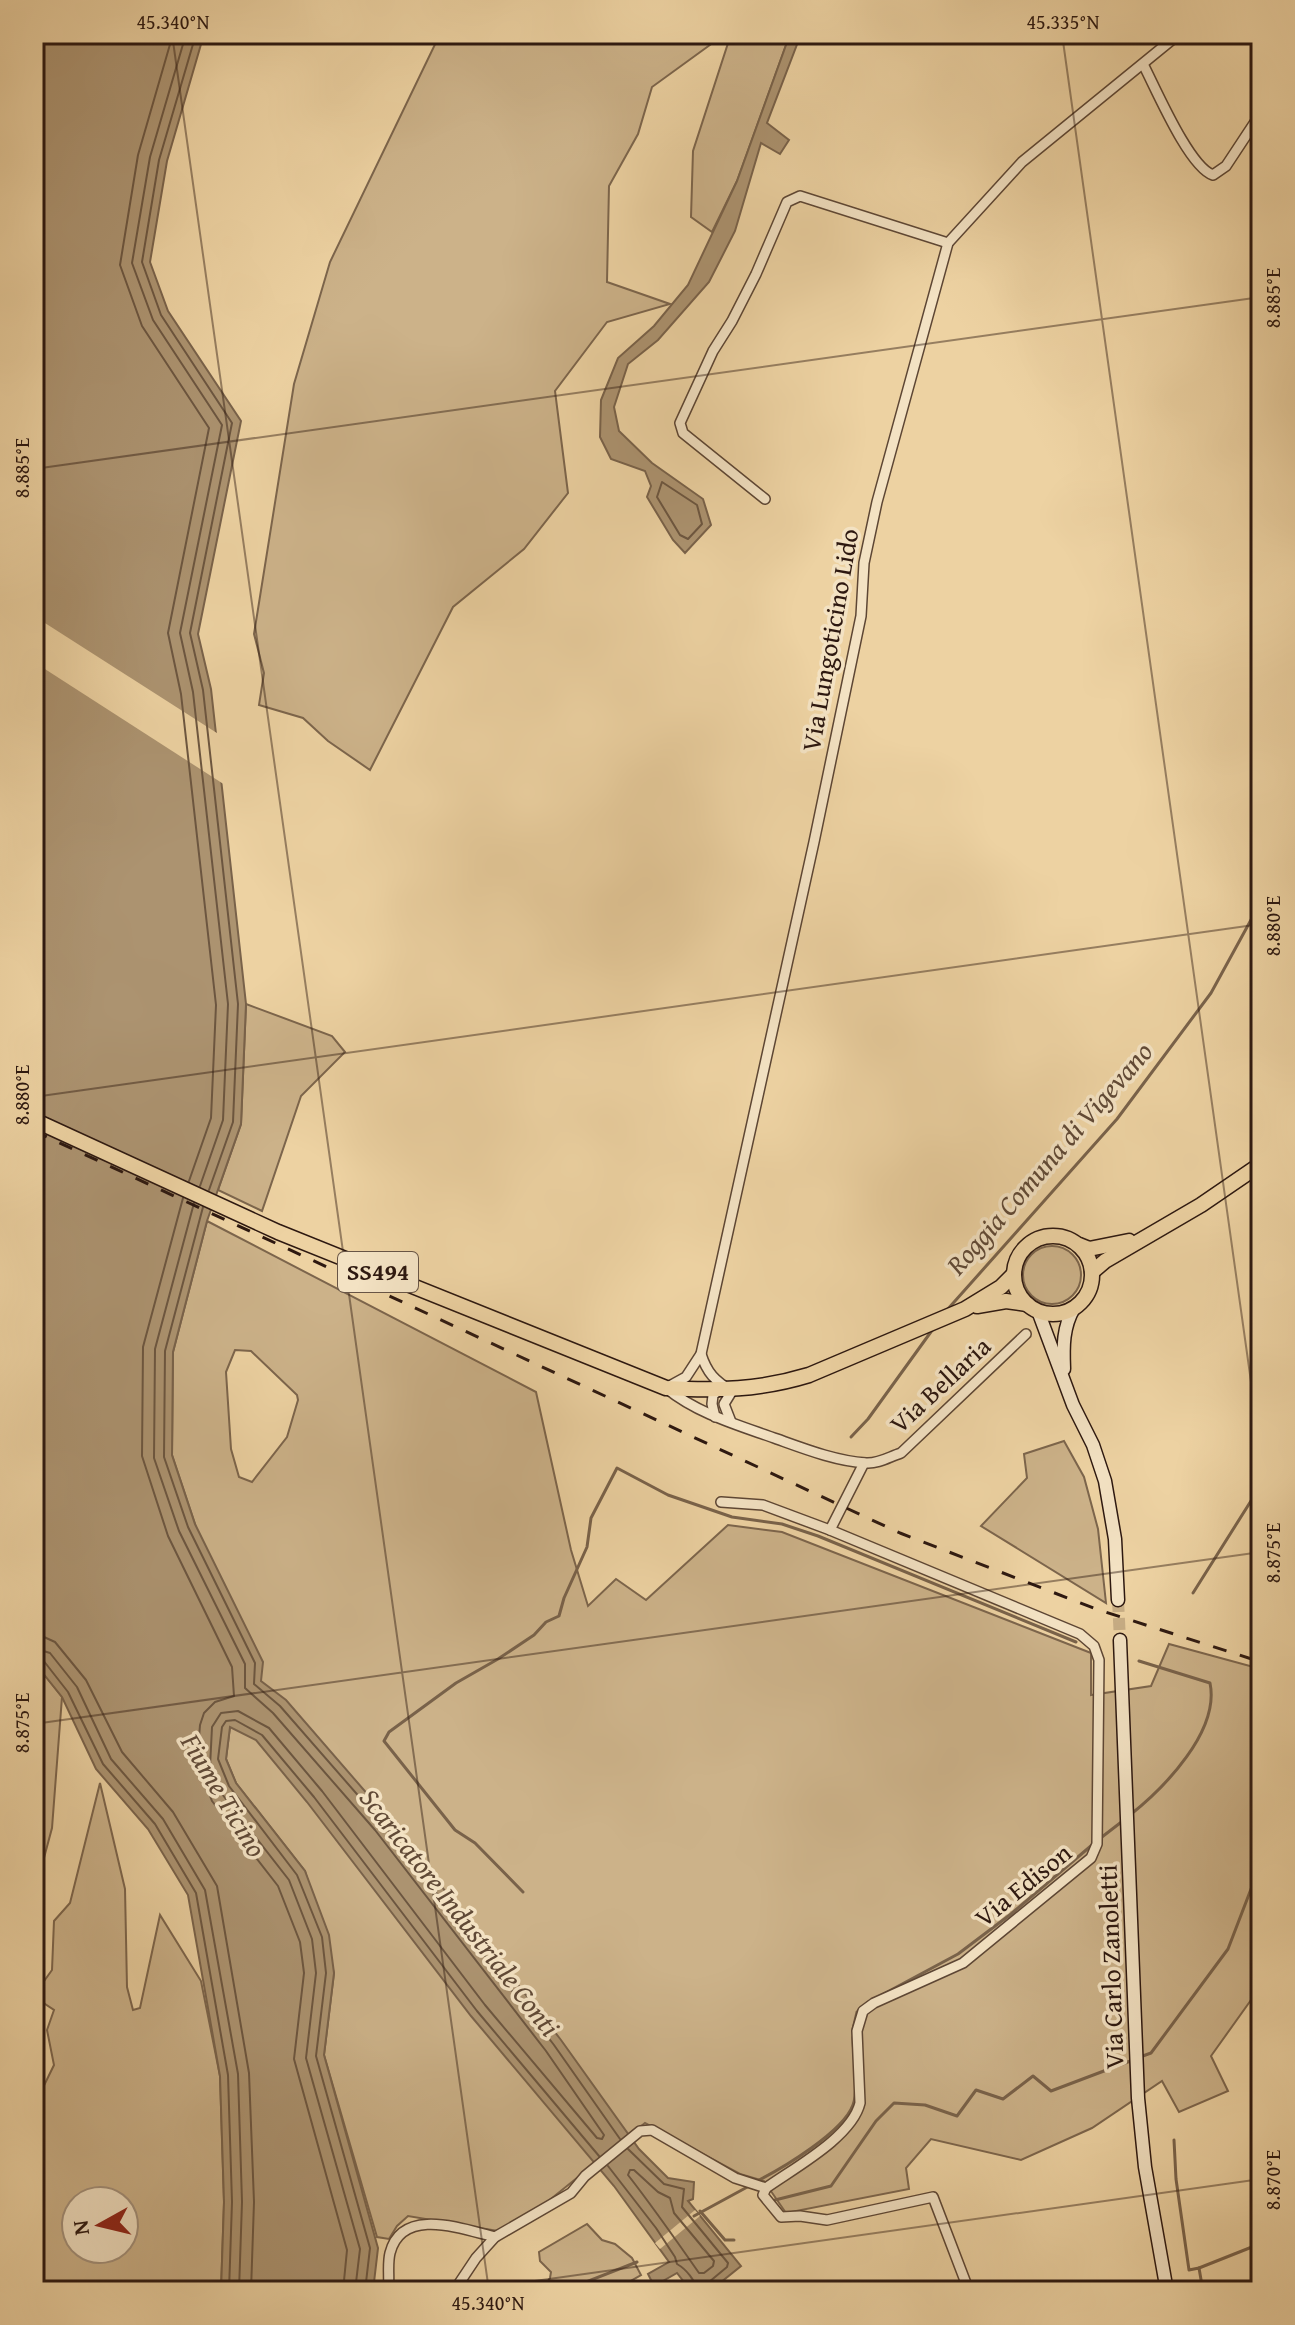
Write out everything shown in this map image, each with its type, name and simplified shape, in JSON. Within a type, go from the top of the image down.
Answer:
[{"type":"main road","name":"SS494","points":[[34,1120],[235,1214],[666,1388],[725,1391],[788,1382],[965,1309],[1001,1287],[1014,1274],[1022,1251],[1037,1239],[1059,1236],[1089,1249],[1108,1247],[1169,1223]]},
{"type":"main road","name":"SS494","points":[[965,1309],[1006,1301],[1057,1314],[1074,1308],[1088,1292],[1092,1272],[1105,1261],[1261,1164]]},
{"type":"main road","points":[[1079,1245],[1086,1253],[1092,1272]]},
{"type":"main road","points":[[1014,1274],[1016,1285],[1033,1307],[1093,1445],[1105,1481],[1115,1539],[1118,1600]]},
{"type":"main road","points":[[1066,1384],[1064,1335],[1074,1308]]},
{"type":"main road","name":"Via Carlo Zanoletti","points":[[1120,1640],[1136,2060],[1145,2167],[1167,2291]]},
{"type":"street","name":"Via Lungoticino Lido","points":[[701,1354],[861,616],[864,563],[877,502],[948,243],[1022,162],[1179,34]]},
{"type":"street","points":[[1143,64],[1192,159],[1204,172],[1213,175],[1226,166],[1261,113]]},
{"type":"street","points":[[765,499],[683,433],[680,423],[713,351],[756,274],[787,202],[800,196],[948,243]]},
{"type":"street","name":"Via Bellaria","points":[[666,1388],[682,1401],[715,1417],[812,1452],[875,1463],[901,1453],[1026,1334]]},
{"type":"street","points":[[666,1388],[686,1377],[701,1354]]},
{"type":"street","points":[[701,1354],[706,1370],[725,1391],[724,1404],[731,1422]]},
{"type":"street","points":[[715,1417],[713,1395],[725,1391]]},
{"type":"street","points":[[830,1530],[864,1463]]},
{"type":"street","name":"Via Edison","points":[[721,1502],[763,1505],[1080,1634],[1094,1646],[1099,1660],[1097,1840],[1091,1858],[963,1963],[874,2003],[863,2011],[857,2031],[858,2111],[847,2128],[766,2188]]},
{"type":"street","points":[[454,2291],[476,2258],[495,2237],[571,2193],[585,2176],[640,2131],[652,2130],[722,2171],[751,2185],[766,2188],[763,2195],[781,2217],[800,2216],[821,2221],[933,2197],[969,2291]]},
{"type":"street","points":[[388,2291],[389,2255],[396,2241],[411,2226],[426,2223],[495,2237]]},
{"type":"shaded area","points":[[440,34],[725,34],[652,87],[638,134],[609,186],[607,282],[670,304],[607,322],[555,391],[568,493],[524,549],[453,607],[370,770],[328,741],[303,718],[259,705],[264,673],[254,634],[294,384],[330,262]]},
{"type":"shaded area","points":[[731,34],[790,34],[737,181],[712,232],[691,217],[693,151]]},
{"type":"shaded area","points":[[246,1004],[332,1036],[345,1052],[301,1096],[262,1211],[218,1190],[241,1124]]},
{"type":"shaded area","points":[[207,1221],[536,1392],[571,1550],[588,1606],[616,1579],[646,1600],[728,1525],[782,1532],[1091,1653],[1091,1695],[1151,1686],[1169,1644],[1261,1669],[1261,1986],[1211,2056],[1228,2091],[1179,2112],[1162,2081],[1092,2128],[1021,2160],[931,2139],[906,2168],[909,2189],[786,2213],[764,2181],[740,2174],[645,2123],[536,2211],[498,2231],[408,2216],[389,2239],[377,2237],[324,2055],[334,1973],[305,1871],[236,1783],[226,1759],[230,1727],[195,1524],[172,1455],[173,1352]],"holes":[[[235,1350],[251,1351],[297,1395],[298,1400],[287,1437],[252,1482],[239,1477],[231,1449],[226,1372]]]},
{"type":"shaded area","points":[[1052,1246],[1073,1254],[1081,1275],[1073,1296],[1052,1304],[1031,1296],[1023,1275],[1031,1254]]},
{"type":"shaded area","points":[[1064,1441],[1084,1477],[1098,1529],[1106,1603],[981,1526],[1027,1478],[1024,1454]]},
{"type":"shaded area","points":[[34,1662],[62,1697],[52,1828],[34,1895]]},
{"type":"shaded area","points":[[100,1783],[125,1889],[127,1987],[133,2010],[140,2008],[160,1915],[201,1981],[220,2076],[224,2202],[221,2291],[34,2291],[34,2106],[54,2065],[47,2030],[54,2010],[36,1998],[37,1991],[52,1970],[54,1921],[70,1903]]},
{"type":"shaded area","points":[[587,2224],[602,2240],[615,2244],[632,2258],[641,2275],[613,2291],[540,2291],[551,2272],[540,2261],[539,2252]]},
{"type":"water","points":[[34,34],[204,34],[167,161],[150,262],[168,311],[241,421],[198,634],[211,689],[246,1004],[241,1124],[207,1221],[173,1352],[172,1455],[195,1524],[263,1662],[261,1681],[286,1700],[389,1819],[561,2040],[639,2149],[668,2178],[694,2182],[693,2199],[688,2201],[741,2266],[710,2291],[691,2291],[677,2273],[654,2286],[648,2274],[669,2262],[614,2186],[471,2016],[256,1740],[230,1727],[226,1759],[236,1783],[305,1871],[329,1935],[334,1973],[324,2055],[378,2248],[373,2291],[221,2291],[224,2202],[220,2076],[188,1895],[148,1829],[96,1769],[62,1697],[34,1662]]},
{"type":"water","points":[[790,34],[801,34],[767,123],[789,140],[780,154],[761,143],[735,231],[709,282],[658,340],[628,364],[614,407],[619,431],[652,463],[703,499],[711,525],[685,553],[673,540],[647,497],[651,486],[645,471],[611,459],[600,437],[601,400],[618,358],[654,326],[688,285],[737,181]]},
{"type":"pier","points":[[34,616],[220,735],[225,785],[34,662]]},
{"type":"pier","points":[[695,2210],[700,2216],[660,2249],[655,2243]]},
{"type":"waterway","name":"Roggia Comuna di Vigevano","points":[[947,1310],[1117,1119],[1211,993],[1252,918],[1261,895]]},
{"type":"waterway","name":"Roggia Comuna di Vigevano","points":[[851,1437],[868,1419],[933,1329]]},
{"type":"waterway","name":"Roggia Comuna di Vigevano","points":[[523,1892],[475,1843],[455,1830],[384,1741],[389,1732],[456,1683],[498,1659],[534,1635],[546,1622],[559,1616],[587,1547],[591,1518],[617,1468],[668,1495],[732,1517],[782,1524],[818,1536],[1076,1642]]},
{"type":"waterway","points":[[1193,1593],[1261,1485]]},
{"type":"waterway","name":"Roggia Comuna di Vigevano","points":[[1130,1815],[1158,1790],[1186,1757],[1198,1739],[1211,1701],[1210,1683],[1139,1661]]},
{"type":"waterway","name":"Roggia Comuna di Vigevano","points":[[1098,1840],[1124,1820]]},
{"type":"waterway","name":"Roggia Comuna di Vigevano","points":[[878,1997],[958,1954],[1011,1914],[1092,1845]]},
{"type":"waterway","points":[[1140,2057],[1151,2053],[1228,1949],[1261,1863]]},
{"type":"waterway","name":"Roggia Comuna di Vigevano","points":[[853,2029],[857,2012],[868,2002]]},
{"type":"waterway","name":"Roggia Comuna di Vigevano","points":[[757,2181],[811,2148],[847,2115],[856,2090],[853,2037]]},
{"type":"waterway","points":[[775,2200],[831,2186],[876,2121],[894,2103],[925,2105],[957,2116],[976,2090],[1003,2099],[1033,2076],[1051,2091],[1133,2060]]},
{"type":"waterway","points":[[1174,2140],[1176,2179],[1189,2270],[1199,2268],[1203,2291]]},
{"type":"waterway","name":"Roggia Comuna di Vigevano","points":[[694,2216],[751,2185]]},
{"type":"waterway","points":[[700,2211],[725,2240],[734,2240]]},
{"type":"waterway","points":[[1199,2268],[1257,2245],[1254,2234],[1261,2231]]},
{"type":"waterway","points":[[563,2291],[637,2262]]},
{"type":"tunnel","points":[[1118,1600],[1120,1640]]},
{"type":"railway","points":[[34,1131],[900,1533],[1096,1609],[1261,1662]]},
{"type":"water label","name":"Fiume Ticino","points":[[224,1795]]},
{"type":"water label","name":"Scaricatore Industriale Conti","points":[[460,1912]]}]
